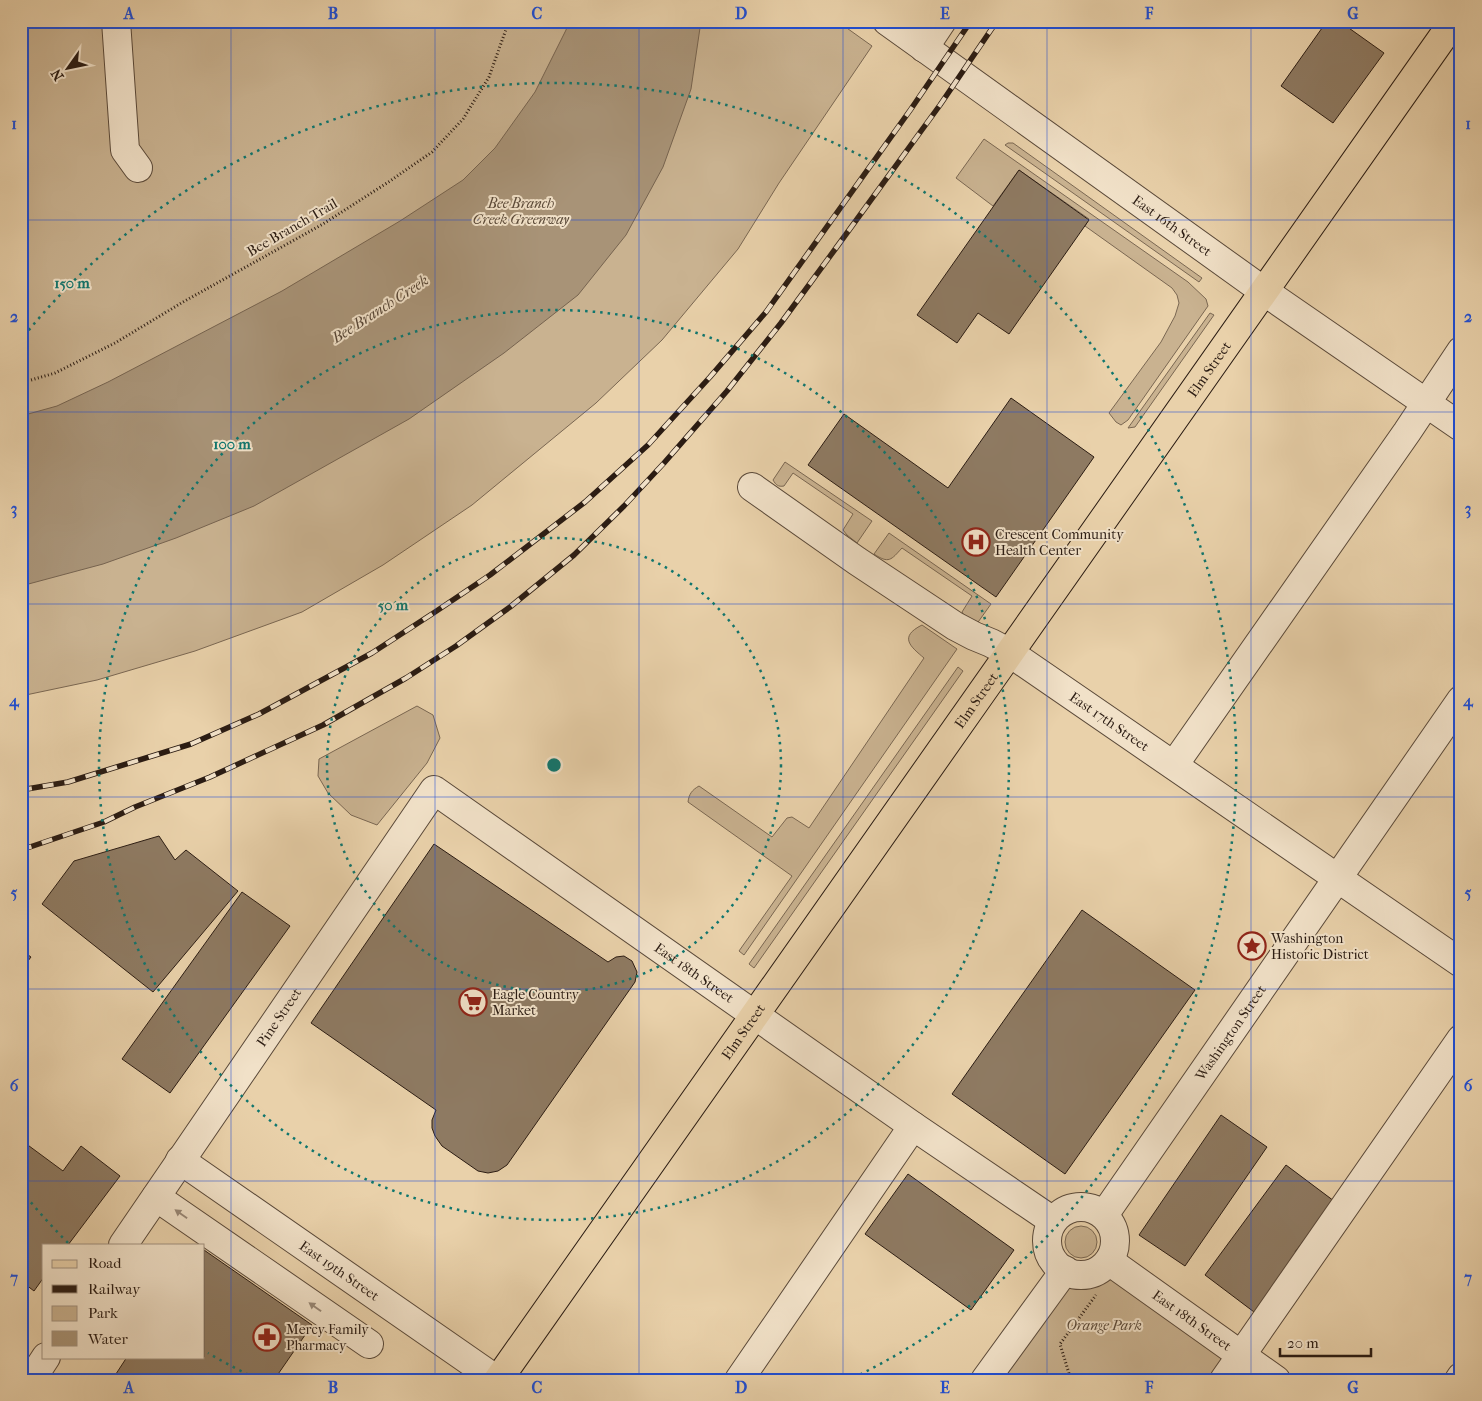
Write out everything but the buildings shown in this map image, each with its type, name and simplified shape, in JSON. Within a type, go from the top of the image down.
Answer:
[{"type":"main road","name":"Elm Street","points":[[498,1380],[1454,21]]},
{"type":"street","points":[[116,21],[125,150],[138,168]]},
{"type":"street","name":"East 16th Street","points":[[887,21],[1265,292],[1461,427]]},
{"type":"street","points":[[924,48],[942,21]]},
{"type":"street","points":[[1174,765],[1461,351]]},
{"type":"street","name":"East 17th Street","points":[[752,487],[872,571],[955,626],[991,642],[1010,653],[1461,964]]},
{"type":"street","name":"Washington Street","points":[[1104,1215],[1461,700]]},
{"type":"street","name":"East 18th Street","points":[[434,790],[1053,1222]]},
{"type":"street","name":"Pine Street","points":[[124,1244],[434,790]]},
{"type":"street","points":[[1224,1380],[1461,1039]]},
{"type":"street","points":[[739,1380],[913,1126]]},
{"type":"street","name":"East 19th Street","points":[[180,1160],[498,1380]]},
{"type":"street","points":[[156,1197],[369,1344]]},
{"type":"street","points":[[1076,1207],[1091,1208],[1104,1215],[1111,1225],[1115,1237],[1114,1250],[1109,1261],[1100,1269],[1089,1274],[1076,1274],[1065,1270],[1054,1261],[1048,1249],[1048,1235],[1053,1222],[1063,1212],[1076,1207]]},
{"type":"street","name":"East 18th Street","points":[[1109,1261],[1276,1380]]},
{"type":"street","points":[[985,1380],[1065,1270]]},
{"type":"street","points":[[31,1380],[45,1358]]},
{"type":"path","name":"Bee Branch Trail","points":[[21,383],[55,373],[115,342],[323,224],[390,182],[432,152],[462,119],[489,77],[509,21]]},
{"type":"path","points":[[1071,1380],[1060,1344],[1096,1296]]},
{"type":"green space","name":"Bee Branch Creek Greenway","points":[[21,21],[837,21],[872,46],[779,183],[738,249],[662,340],[596,403],[472,505],[383,565],[302,612],[195,651],[97,680],[21,696]]},
{"type":"green space","points":[[984,139],[1188,282],[1206,299],[1208,306],[1128,420],[1121,425],[1109,413],[1161,342],[1175,316],[1179,303],[1177,295],[1172,288],[1085,226],[1089,219],[1019,170],[993,206],[956,178]]},
{"type":"green space","points":[[1013,143],[1202,278],[1199,282],[1005,145]]},
{"type":"green space","points":[[1210,313],[1214,315],[1135,427],[1128,428]]},
{"type":"green space","points":[[785,462],[872,521],[857,543],[843,530],[853,514],[793,473],[784,486],[779,486],[775,483],[773,480]]},
{"type":"green space","points":[[889,533],[991,604],[976,625],[966,618],[962,612],[972,596],[902,548],[892,558],[887,560],[874,554]]},
{"type":"green space","points":[[922,625],[957,649],[744,955],[739,951],[792,876],[688,802],[690,794],[699,786],[772,837],[787,818],[792,817],[809,828],[924,658],[909,642],[910,634]]},
{"type":"green space","points":[[958,667],[963,671],[754,968],[749,964]]},
{"type":"green space","points":[[417,706],[433,715],[440,738],[427,763],[377,825],[351,815],[328,793],[318,776],[319,759]]},
{"type":"green space","points":[[1081,1226],[1087,1227],[1092,1231],[1096,1236],[1096,1248],[1092,1253],[1087,1257],[1081,1258],[1075,1257],[1070,1253],[1066,1248],[1065,1242],[1066,1236],[1070,1231],[1075,1227]]},
{"type":"green space","name":"Orange Park","points":[[1100,1269],[1242,1355],[1224,1380],[985,1380],[1076,1274],[1089,1274]]},
{"type":"water","name":"Bee Branch Creek","points":[[569,21],[701,21],[691,89],[663,167],[626,235],[578,295],[504,353],[409,419],[254,506],[176,538],[103,564],[21,586],[21,416],[57,406],[108,382],[282,291],[400,221],[463,180],[495,148],[535,92]]},
{"type":"railway","points":[[21,790],[68,782],[191,744],[259,714],[372,653],[490,575],[585,502],[648,445],[766,312],[911,109],[971,21]]},
{"type":"railway","points":[[21,850],[104,822],[135,807],[210,777],[323,725],[406,678],[456,646],[510,607],[574,555],[664,463],[727,391],[781,323],[940,105],[997,21]]},
{"type":"place","name":"Crescent Community Health Center","points":[[976,542]]},
{"type":"place","name":"Washington Historic District","points":[[1252,946]]},
{"type":"place","name":"Eagle Country Market","points":[[473,1002]]},
{"type":"place","name":"Mercy Family Pharmacy","points":[[267,1337]]}]
